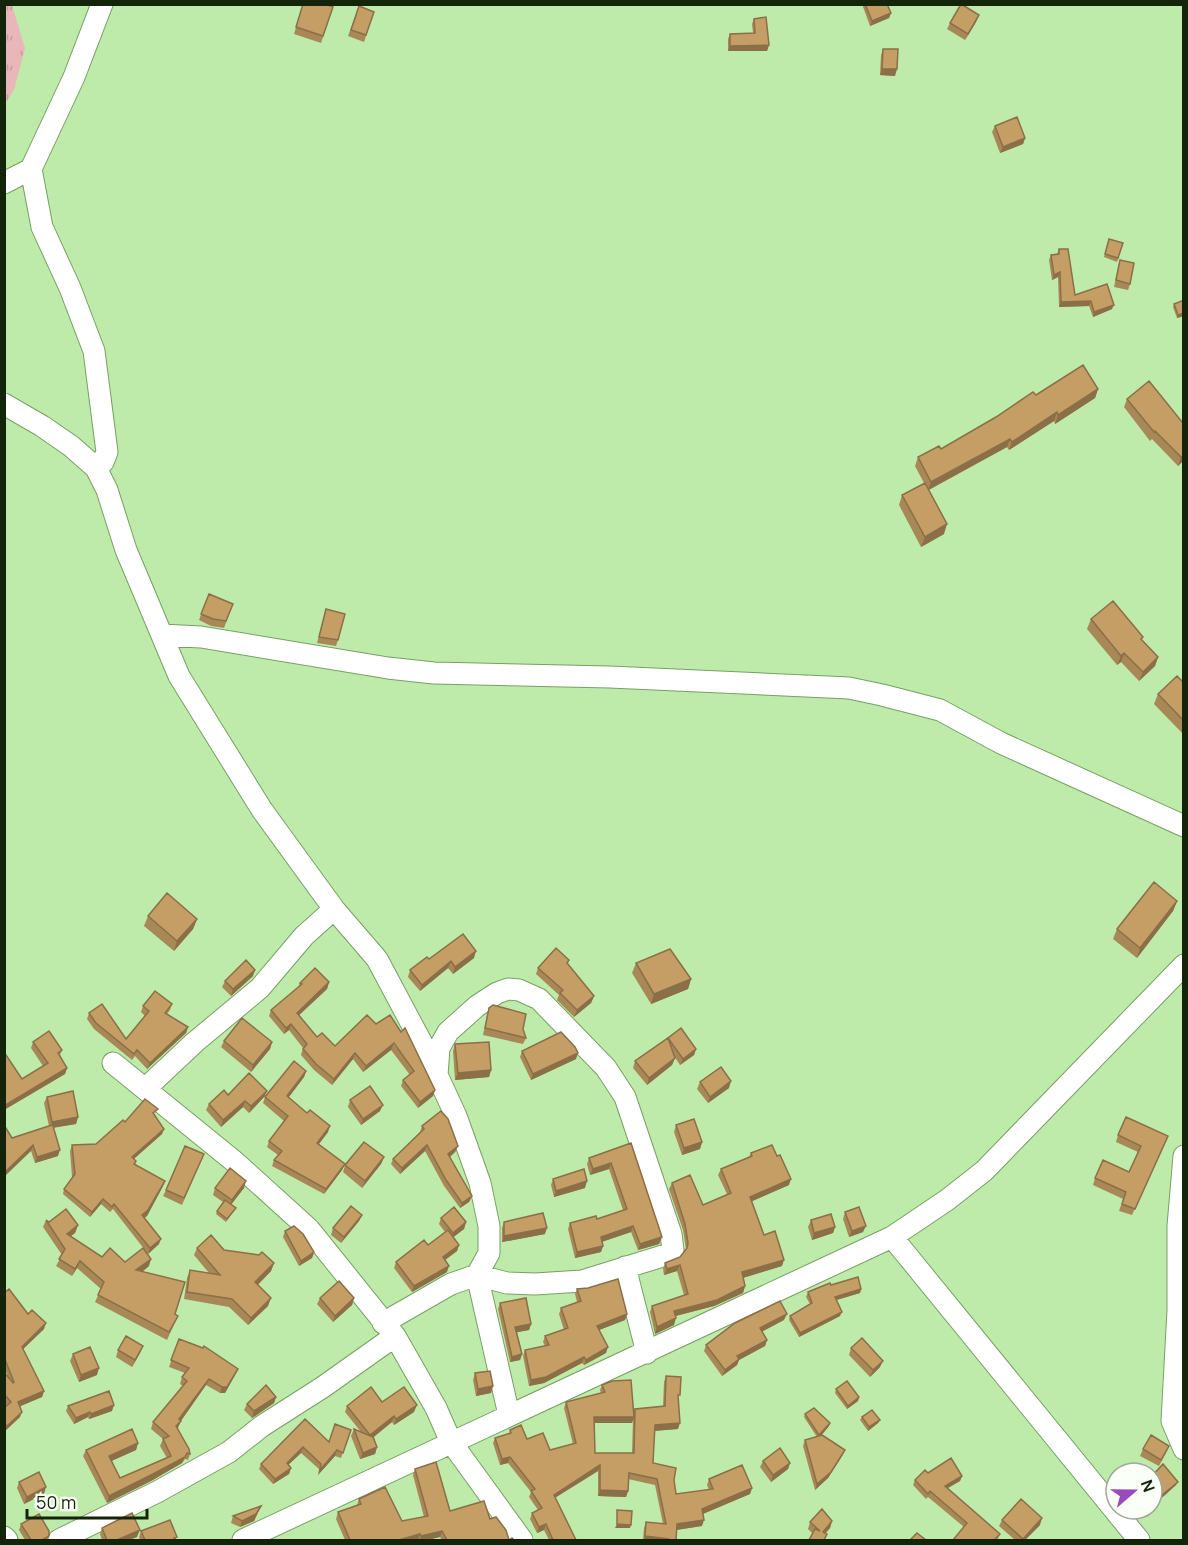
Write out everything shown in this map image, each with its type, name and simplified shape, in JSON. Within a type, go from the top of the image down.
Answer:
[{"type":"street","points":[[96,468],[103,462],[107,452],[94,351],[70,288],[42,227],[31,169],[74,77],[102,4]]},
{"type":"street","points":[[4,183],[31,169]]},
{"type":"street","points":[[4,404],[52,433],[96,468],[107,490],[126,550],[179,676],[262,810],[334,909],[377,959],[402,1005],[456,1116],[480,1183],[489,1226],[489,1253],[477,1275],[509,1415]]},
{"type":"street","points":[[162,635],[201,637],[388,668],[434,673],[610,677],[849,688],[882,694],[939,710],[1001,743],[1184,825]]},
{"type":"street","points":[[146,1088],[195,1042],[260,988],[304,936],[334,909]]},
{"type":"street","points":[[243,1540],[892,1237],[947,1200],[984,1171],[1184,965]]},
{"type":"street","points":[[59,1540],[157,1492],[229,1452],[269,1421],[323,1387],[389,1330],[451,1284],[477,1275],[507,1282],[535,1284],[582,1281],[669,1254],[673,1250],[671,1234],[625,1097],[606,1068],[539,999],[519,990],[508,989],[477,1006],[447,1032],[439,1048],[437,1076]]},
{"type":"street","points":[[113,1063],[235,1162],[309,1229],[389,1330],[436,1408],[451,1442],[522,1540]]},
{"type":"street","points":[[1184,1156],[1178,1226],[1178,1310],[1172,1421],[1184,1449]]},
{"type":"street","points":[[892,1237],[1139,1540]]},
{"type":"street","points":[[625,1267],[647,1353]]},
{"type":"green space","points":[[5,4],[12,5],[25,48],[14,90],[5,104]]},
{"type":"building","points":[[303,4],[325,4],[333,7],[323,36],[296,27]]},
{"type":"building","points":[[865,4],[887,4],[891,13],[872,21]]},
{"type":"building","points":[[961,4],[979,15],[968,34],[950,23]]},
{"type":"building","points":[[359,6],[374,12],[366,35],[351,30]]},
{"type":"building","points":[[766,17],[769,45],[730,46],[730,34],[755,33],[754,19]]},
{"type":"building","points":[[883,49],[898,49],[897,69],[882,69]]},
{"type":"building","points":[[1017,117],[1025,138],[1003,147],[995,126]]},
{"type":"building","points":[[1109,239],[1123,243],[1118,258],[1105,254]]},
{"type":"building","points":[[1059,249],[1068,249],[1075,295],[1107,284],[1114,305],[1094,312],[1091,301],[1061,302],[1060,272],[1054,275],[1051,255],[1059,254]]},
{"type":"building","points":[[1120,260],[1134,263],[1130,284],[1116,280]]},
{"type":"building","points":[[1184,300],[1184,313],[1178,315],[1174,304]]},
{"type":"building","points":[[1083,365],[1098,389],[1058,415],[1057,412],[1012,442],[1010,439],[931,482],[918,457],[939,446],[941,449],[1033,392],[1036,395]]},
{"type":"building","points":[[1149,381],[1182,422],[1184,420],[1184,455],[1181,457],[1154,432],[1127,399]]},
{"type":"building","points":[[925,483],[947,524],[925,537],[902,495]]},
{"type":"building","points":[[209,594],[233,604],[226,621],[201,614]]},
{"type":"building","points":[[1113,601],[1143,637],[1141,639],[1158,657],[1143,672],[1124,653],[1121,656],[1091,619]]},
{"type":"building","points":[[326,609],[345,614],[338,640],[319,637]]},
{"type":"building","points":[[1177,676],[1184,683],[1184,721],[1158,694]]},
{"type":"building","points":[[1154,882],[1177,901],[1140,948],[1117,929]]},
{"type":"building","points":[[167,893],[197,919],[177,941],[148,916]]},
{"type":"building","points":[[463,934],[476,951],[455,967],[451,961],[422,985],[410,970]]},
{"type":"building","points":[[556,948],[569,960],[567,963],[594,996],[577,1010],[560,993],[563,990],[538,968]]},
{"type":"building","points":[[670,949],[691,979],[654,994],[636,963]]},
{"type":"building","points":[[246,960],[255,970],[233,989],[225,981]]},
{"type":"building","points":[[315,968],[329,982],[297,1013],[317,1037],[322,1033],[335,1046],[367,1015],[376,1024],[390,1015],[401,1032],[405,1028],[435,1090],[420,1102],[403,1080],[414,1071],[394,1043],[366,1066],[355,1053],[334,1079],[316,1064],[303,1049],[307,1044],[291,1024],[286,1028],[271,1010],[302,984],[300,983]]},
{"type":"building","points":[[155,991],[172,1004],[165,1013],[188,1027],[150,1063],[137,1050],[134,1054],[96,1023],[89,1013],[102,1004],[126,1039],[149,1011],[143,1006]]},
{"type":"building","points":[[493,1005],[526,1014],[523,1029],[526,1038],[485,1028],[489,1008]]},
{"type":"building","points":[[242,1018],[272,1042],[253,1065],[224,1041]]},
{"type":"building","points":[[681,1028],[696,1049],[683,1059],[668,1038]]},
{"type":"building","points":[[49,1031],[62,1050],[58,1053],[67,1068],[4,1106],[4,1052],[22,1079],[48,1063],[33,1042]]},
{"type":"building","points":[[561,1032],[578,1053],[533,1074],[522,1051]]},
{"type":"building","points":[[668,1038],[675,1058],[649,1078],[635,1061]]},
{"type":"building","points":[[489,1042],[491,1070],[458,1073],[455,1044]]},
{"type":"building","points":[[294,1061],[306,1071],[287,1096],[307,1113],[310,1110],[330,1126],[317,1143],[345,1164],[326,1189],[274,1160],[282,1151],[269,1141],[288,1116],[265,1097]]},
{"type":"building","points":[[721,1067],[731,1081],[710,1097],[700,1082]]},
{"type":"building","points":[[249,1073],[267,1091],[251,1106],[245,1101],[223,1120],[209,1104],[224,1090],[228,1095]]},
{"type":"building","points":[[370,1086],[383,1105],[363,1119],[350,1100]]},
{"type":"building","points":[[73,1091],[78,1117],[52,1122],[47,1097]]},
{"type":"building","points":[[145,1099],[158,1109],[153,1113],[164,1129],[132,1157],[136,1161],[134,1164],[165,1181],[148,1210],[142,1215],[161,1239],[150,1248],[114,1204],[112,1207],[103,1199],[92,1212],[64,1189],[75,1174],[72,1145],[96,1144],[123,1120],[125,1122]]},
{"type":"building","points":[[441,1111],[448,1119],[458,1146],[448,1154],[472,1196],[462,1203],[446,1180],[427,1145],[402,1168],[393,1159],[424,1129],[422,1126]]},
{"type":"building","points":[[1126,1117],[1168,1136],[1135,1209],[1122,1204],[1126,1192],[1095,1178],[1103,1160],[1129,1172],[1141,1146],[1118,1135]]},
{"type":"building","points":[[694,1119],[702,1142],[684,1148],[676,1125]]},
{"type":"building","points":[[55,1124],[53,1126],[60,1150],[37,1157],[33,1145],[4,1173],[4,1125],[12,1138]]},
{"type":"building","points":[[364,1142],[384,1157],[365,1181],[345,1165]]},
{"type":"building","points":[[631,1143],[662,1237],[640,1244],[633,1226],[601,1237],[603,1246],[577,1252],[570,1223],[596,1216],[597,1219],[627,1209],[611,1163],[593,1169],[589,1158]]},
{"type":"building","points":[[772,1145],[777,1156],[780,1155],[791,1179],[750,1197],[764,1235],[775,1231],[784,1260],[742,1272],[745,1286],[717,1300],[674,1311],[676,1318],[657,1327],[652,1306],[688,1294],[680,1265],[667,1269],[665,1263],[680,1257],[688,1243],[685,1224],[672,1183],[690,1175],[703,1205],[731,1193],[721,1169]]},
{"type":"building","points":[[185,1146],[204,1154],[184,1198],[166,1190]]},
{"type":"building","points":[[230,1168],[246,1181],[232,1200],[215,1188]]},
{"type":"building","points":[[584,1169],[587,1181],[556,1191],[553,1179]]},
{"type":"building","points":[[225,1200],[236,1208],[227,1219],[217,1211]]},
{"type":"building","points":[[351,1206],[362,1215],[344,1237],[333,1228]]},
{"type":"building","points":[[454,1207],[466,1222],[453,1233],[441,1218]]},
{"type":"building","points":[[859,1207],[866,1226],[852,1231],[845,1212]]},
{"type":"building","points":[[66,1209],[78,1225],[67,1234],[102,1257],[110,1248],[125,1262],[143,1248],[151,1259],[136,1270],[185,1282],[175,1314],[178,1316],[169,1332],[98,1295],[104,1282],[80,1261],[75,1269],[59,1259],[65,1249],[46,1220],[49,1222]]},
{"type":"building","points":[[543,1213],[547,1228],[504,1236],[504,1222]]},
{"type":"building","points":[[831,1214],[835,1227],[814,1233],[811,1220]]},
{"type":"building","points":[[294,1226],[303,1234],[314,1252],[301,1261],[285,1231]]},
{"type":"building","points":[[448,1230],[459,1245],[443,1257],[449,1266],[414,1286],[396,1262],[424,1240],[428,1245]]},
{"type":"building","points":[[211,1235],[224,1250],[259,1255],[262,1252],[274,1263],[255,1282],[271,1298],[251,1318],[232,1299],[187,1292],[190,1270],[220,1275],[197,1248]]},
{"type":"building","points":[[858,1277],[861,1289],[835,1297],[842,1312],[800,1333],[790,1316],[812,1303],[808,1292],[830,1283],[831,1285]]},
{"type":"building","points":[[618,1279],[627,1314],[597,1326],[608,1347],[586,1360],[584,1357],[546,1377],[531,1380],[525,1350],[549,1345],[545,1336],[568,1328],[561,1308],[581,1301],[577,1289]]},
{"type":"building","points":[[339,1281],[354,1298],[335,1316],[320,1298]]},
{"type":"building","points":[[9,1289],[28,1314],[32,1310],[46,1323],[22,1347],[44,1391],[18,1402],[22,1412],[7,1426],[4,1423],[4,1408],[11,1402],[4,1394],[4,1372],[14,1382],[4,1357],[4,1293]]},
{"type":"building","points":[[526,1298],[531,1324],[515,1327],[522,1354],[512,1357],[500,1303]]},
{"type":"building","points":[[780,1301],[787,1314],[760,1328],[767,1340],[737,1356],[739,1359],[725,1370],[706,1345],[735,1323]]},
{"type":"building","points":[[126,1336],[143,1346],[135,1360],[118,1350]]},
{"type":"building","points":[[862,1338],[883,1361],[873,1370],[851,1348]]},
{"type":"building","points":[[179,1339],[203,1348],[204,1346],[238,1369],[227,1387],[222,1387],[209,1379],[179,1419],[181,1421],[176,1426],[190,1454],[187,1453],[185,1457],[109,1496],[86,1450],[132,1429],[138,1443],[109,1456],[120,1478],[171,1456],[163,1439],[169,1436],[153,1422],[187,1381],[182,1377],[189,1368],[171,1360]]},
{"type":"building","points":[[90,1347],[99,1368],[81,1375],[73,1354]]},
{"type":"building","points":[[490,1371],[493,1386],[478,1389],[475,1373]]},
{"type":"building","points":[[666,1376],[681,1377],[680,1395],[678,1395],[680,1423],[655,1425],[653,1463],[676,1468],[674,1480],[676,1494],[713,1489],[709,1479],[742,1465],[752,1488],[702,1509],[704,1520],[677,1524],[676,1540],[670,1540],[645,1536],[646,1522],[666,1524],[657,1479],[629,1473],[628,1491],[600,1490],[600,1465],[554,1495],[576,1540],[553,1540],[546,1524],[539,1527],[532,1513],[542,1508],[531,1491],[535,1489],[510,1457],[502,1459],[495,1438],[511,1433],[510,1430],[521,1425],[527,1439],[543,1433],[550,1450],[576,1443],[566,1402],[605,1392],[602,1385],[612,1381],[631,1380],[634,1417],[594,1417],[595,1453],[634,1453],[635,1409],[665,1406]]},
{"type":"building","points":[[847,1381],[859,1397],[848,1406],[836,1389]]},
{"type":"building","points":[[266,1385],[276,1397],[254,1411],[247,1404]]},
{"type":"building","points":[[371,1387],[382,1402],[404,1387],[417,1405],[396,1419],[394,1416],[370,1435],[347,1406]]},
{"type":"building","points":[[109,1391],[114,1405],[91,1414],[90,1412],[76,1418],[68,1406]]},
{"type":"building","points":[[814,1408],[830,1423],[819,1435],[805,1414]]},
{"type":"building","points":[[872,1410],[880,1420],[869,1427],[862,1417]]},
{"type":"building","points":[[305,1419],[329,1442],[335,1424],[351,1430],[343,1453],[337,1450],[320,1470],[321,1464],[303,1447],[287,1463],[291,1468],[275,1479],[261,1464]]},
{"type":"building","points":[[354,1429],[373,1437],[377,1447],[363,1453]]},
{"type":"building","points":[[822,1435],[845,1450],[831,1472],[817,1484],[805,1440]]},
{"type":"building","points":[[1151,1435],[1169,1446],[1161,1460],[1143,1449]]},
{"type":"building","points":[[780,1448],[790,1463],[773,1475],[763,1461]]},
{"type":"building","points":[[951,1458],[962,1476],[945,1486],[1000,1534],[994,1540],[953,1540],[967,1523],[930,1491],[928,1494],[915,1480],[925,1470],[928,1473]]},
{"type":"building","points":[[436,1462],[450,1511],[484,1501],[490,1519],[496,1517],[506,1530],[509,1540],[447,1540],[442,1531],[399,1540],[350,1540],[338,1512],[361,1504],[359,1499],[385,1487],[402,1521],[428,1516],[415,1469]]},
{"type":"building","points":[[1164,1465],[1178,1482],[1164,1493]]},
{"type":"building","points":[[39,1472],[46,1487],[27,1497],[19,1482]]},
{"type":"building","points":[[1021,1499],[1042,1518],[1023,1539],[1002,1520]]},
{"type":"building","points":[[261,1506],[256,1514],[242,1521],[233,1516]]},
{"type":"building","points":[[822,1509],[832,1521],[823,1532],[827,1534],[824,1540],[809,1540],[815,1529],[820,1531],[810,1522]]},
{"type":"building","points":[[617,1510],[632,1511],[631,1525],[617,1524]]},
{"type":"building","points":[[132,1513],[140,1530],[117,1540],[107,1540],[102,1528]]},
{"type":"building","points":[[39,1514],[49,1531],[49,1536],[42,1540],[31,1540],[21,1524]]},
{"type":"building","points":[[170,1520],[177,1537],[174,1540],[145,1540],[141,1531]]},
{"type":"building","points":[[917,1533],[926,1540],[910,1540]]}]
